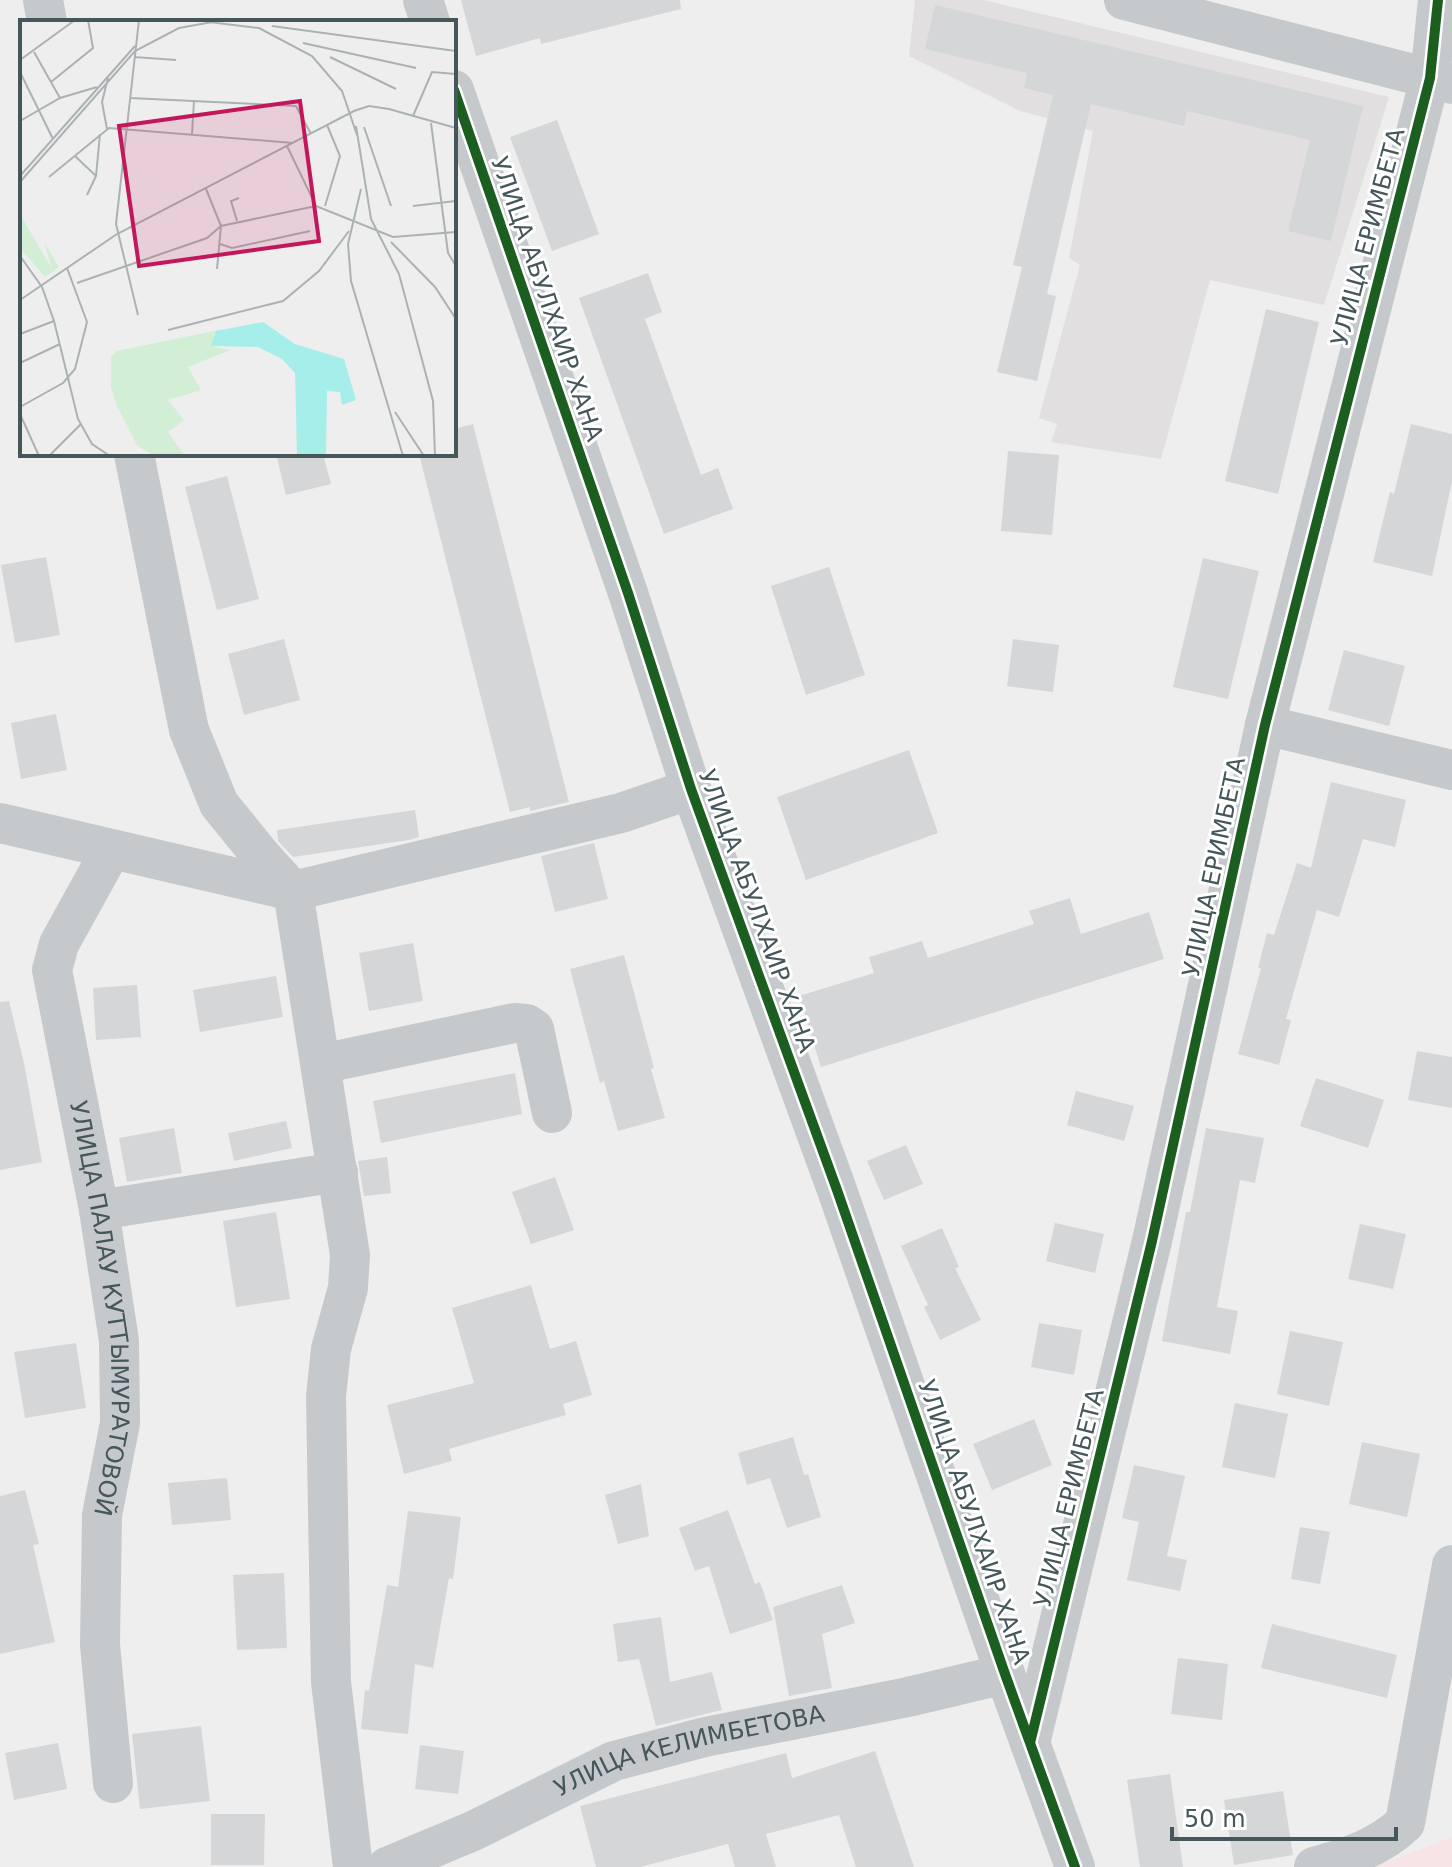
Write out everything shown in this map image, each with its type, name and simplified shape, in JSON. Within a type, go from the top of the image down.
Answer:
[{"type":"street","points":[[43,0],[47,20]]},
{"type":"street","points":[[423,0],[429,20]]},
{"type":"street","points":[[1124,0],[1441,81]]},
{"type":"street","name":"УЛИЦА ЕРИМБЕТА","points":[[1030,1743],[1152,1241],[1265,725],[1441,81],[1438,0]]},
{"type":"street","name":"УЛИЦА АБУЛХАИР ХАНА","points":[[456,96],[628,593],[691,789],[837,1190],[1075,1867]]},
{"type":"street","points":[[134,456],[189,730],[219,804],[293,891],[338,1172],[350,1255],[348,1288],[331,1349],[326,1396],[331,1682],[353,1867]]},
{"type":"street","points":[[1265,725],[1452,770]]},
{"type":"street","points":[[0,823],[293,891],[621,813],[691,789]]},
{"type":"street","name":"УЛИЦА ПАЛАУ КУТТЫМУРАТОВОЙ","points":[[111,850],[59,944],[52,970],[99,1210],[119,1341],[120,1423],[102,1515],[100,1645],[113,1783]]},
{"type":"street","points":[[321,1064],[514,1023],[527,1024],[534,1029],[552,1113]]},
{"type":"street","points":[[99,1210],[338,1172]]},
{"type":"street","points":[[1314,1867],[1368,1849],[1388,1839],[1405,1823],[1452,1565]]},
{"type":"street","name":"УЛИЦА КЕЛИМБЕТОВА","points":[[387,1867],[414,1853],[473,1831],[614,1761],[705,1737],[908,1697],[1005,1674]]},
{"type":"shaded area","points":[[915,0],[984,0],[1389,97],[1324,305],[1210,280],[1161,459],[1051,442],[1057,424],[1039,418],[1080,265],[1069,258],[1093,131],[1020,111],[909,56]]},
{"type":"shaded area","points":[[1452,1837],[1452,1867],[1374,1867]]},
{"type":"building","points":[[461,0],[680,0],[681,9],[541,44],[540,38],[476,56]]},
{"type":"building","points":[[935,5],[1363,106],[1331,241],[1288,231],[1310,140],[1187,111],[1184,126],[1091,104],[1047,294],[1056,296],[1037,381],[997,372],[1022,267],[1013,265],[1053,95],[1024,88],[1027,73],[925,49]]},
{"type":"building","points":[[557,120],[599,234],[552,251],[510,137]]},
{"type":"building","points":[[648,273],[662,312],[645,319],[701,475],[718,468],[733,509],[664,534],[579,298]]},
{"type":"building","points":[[1266,309],[1319,322],[1278,494],[1225,481]]},
{"type":"building","points":[[473,424],[569,802],[510,812],[420,456],[456,456],[456,428]]},
{"type":"building","points":[[1411,424],[1452,434],[1452,481],[1432,576],[1373,562]]},
{"type":"building","points":[[1008,451],[1059,455],[1052,535],[1001,531]]},
{"type":"building","points":[[276,456],[324,456],[331,484],[286,495]]},
{"type":"building","points":[[227,476],[259,599],[217,610],[185,487]]},
{"type":"building","points":[[46,557],[60,635],[15,643],[1,565]]},
{"type":"building","points":[[1203,558],[1259,571],[1228,699],[1173,687]]},
{"type":"building","points":[[829,567],[865,675],[806,695],[771,586]]},
{"type":"building","points":[[284,639],[300,700],[244,715],[228,654]]},
{"type":"building","points":[[1013,639],[1059,645],[1053,692],[1007,686]]},
{"type":"building","points":[[1344,650],[1405,666],[1389,726],[1328,710]]},
{"type":"building","points":[[56,714],[67,770],[21,779],[11,723]]},
{"type":"building","points":[[909,750],[938,833],[806,880],[777,797]]},
{"type":"building","points":[[1331,782],[1406,800],[1395,847],[1363,839],[1339,917],[1317,910],[1286,1019],[1291,1020],[1279,1065],[1238,1054],[1267,933],[1274,935],[1297,863],[1311,868]]},
{"type":"building","points":[[415,810],[419,837],[409,840],[293,857],[278,841],[277,830]]},
{"type":"building","points":[[594,843],[608,899],[555,912],[541,856]]},
{"type":"building","points":[[1070,898],[1081,934],[1149,912],[1164,959],[821,1067],[799,996],[874,973],[869,957],[922,941],[928,958],[1034,924],[1029,911]]},
{"type":"building","points":[[413,943],[423,1001],[369,1011],[359,953]]},
{"type":"building","points":[[624,955],[665,1118],[618,1131],[604,1081],[600,1083],[570,969]]},
{"type":"building","points":[[276,976],[283,1017],[200,1032],[193,990]]},
{"type":"building","points":[[137,985],[141,1037],[96,1040],[93,988]]},
{"type":"building","points":[[9,1001],[42,1162],[0,1170],[0,1002]]},
{"type":"building","points":[[1417,1051],[1452,1057],[1452,1108],[1408,1100]]},
{"type":"building","points":[[515,1073],[522,1114],[381,1143],[373,1101]]},
{"type":"building","points":[[1316,1078],[1384,1100],[1368,1148],[1300,1126]]},
{"type":"building","points":[[1076,1091],[1134,1106],[1124,1141],[1067,1125]]},
{"type":"building","points":[[286,1121],[292,1148],[234,1161],[228,1133]]},
{"type":"building","points":[[174,1128],[182,1173],[127,1182],[119,1138]]},
{"type":"building","points":[[1206,1128],[1264,1138],[1255,1183],[1240,1180],[1217,1307],[1238,1311],[1230,1354],[1162,1341],[1186,1212],[1190,1212]]},
{"type":"building","points":[[906,1145],[923,1184],[884,1200],[867,1161]]},
{"type":"building","points":[[387,1157],[391,1193],[364,1196],[358,1161]]},
{"type":"building","points":[[555,1177],[574,1230],[531,1244],[512,1192]]},
{"type":"building","points":[[276,1212],[290,1299],[236,1307],[223,1221]]},
{"type":"building","points":[[1055,1223],[1104,1234],[1095,1273],[1046,1261]]},
{"type":"building","points":[[1360,1224],[1406,1234],[1393,1289],[1348,1279]]},
{"type":"building","points":[[942,1228],[959,1267],[955,1268],[981,1320],[940,1340],[901,1246]]},
{"type":"building","points":[[531,1285],[550,1349],[576,1341],[592,1395],[563,1404],[566,1415],[449,1449],[452,1461],[404,1474],[387,1405],[474,1383],[452,1308]]},
{"type":"building","points":[[1039,1323],[1082,1330],[1074,1375],[1031,1367]]},
{"type":"building","points":[[1290,1331],[1343,1342],[1329,1406],[1277,1394]]},
{"type":"building","points":[[76,1343],[86,1408],[25,1418],[14,1352]]},
{"type":"building","points":[[1235,1403],[1288,1414],[1275,1478],[1222,1467]]},
{"type":"building","points":[[1034,1419],[1052,1465],[992,1490],[973,1444]]},
{"type":"building","points":[[793,1437],[821,1517],[787,1528],[770,1478],[747,1485],[738,1453]]},
{"type":"building","points":[[1362,1442],[1420,1454],[1407,1517],[1349,1504]]},
{"type":"building","points":[[1134,1465],[1185,1476],[1167,1556],[1187,1560],[1180,1591],[1127,1580],[1139,1522],[1122,1518]]},
{"type":"building","points":[[227,1478],[231,1520],[172,1525],[168,1483]]},
{"type":"building","points":[[641,1484],[649,1536],[618,1544],[605,1495]]},
{"type":"building","points":[[25,1490],[39,1544],[33,1545],[55,1642],[0,1654],[0,1496]]},
{"type":"building","points":[[728,1510],[755,1584],[760,1582],[773,1620],[730,1634],[709,1566],[695,1571],[679,1528]]},
{"type":"building","points":[[408,1511],[461,1517],[453,1579],[449,1578],[433,1668],[415,1664],[408,1734],[361,1729],[365,1690],[369,1691],[387,1585],[398,1587]]},
{"type":"building","points":[[1300,1527],[1330,1532],[1320,1584],[1291,1579]]},
{"type":"building","points":[[284,1573],[287,1648],[237,1650],[233,1575]]},
{"type":"building","points":[[842,1585],[855,1623],[822,1634],[832,1688],[789,1696],[773,1607]]},
{"type":"building","points":[[661,1617],[670,1682],[712,1672],[722,1710],[656,1726],[639,1659],[618,1662],[613,1624]]},
{"type":"building","points":[[1272,1624],[1397,1655],[1387,1698],[1261,1668]]},
{"type":"building","points":[[1178,1658],[1228,1664],[1222,1720],[1171,1714]]},
{"type":"building","points":[[201,1726],[210,1801],[140,1809],[132,1734]]},
{"type":"building","points":[[58,1743],[67,1789],[14,1800],[5,1753]]},
{"type":"building","points":[[420,1745],[464,1751],[458,1794],[415,1789]]},
{"type":"building","points":[[875,1751],[914,1867],[856,1867],[839,1815],[766,1834],[776,1867],[735,1867],[728,1844],[640,1867],[596,1867],[580,1806],[786,1753],[792,1778]]},
{"type":"building","points":[[1170,1774],[1183,1867],[1140,1867],[1127,1780]]},
{"type":"building","points":[[1283,1791],[1293,1855],[1234,1865],[1224,1800]]},
{"type":"building","points":[[211,1814],[265,1814],[264,1865],[211,1865]]},
{"type":"cycle path","points":[[1030,1743],[1152,1241],[1265,725],[1430,78],[1438,0]]},
{"type":"cycle path","points":[[456,96],[628,593],[691,789],[837,1190],[1075,1867]]}]
